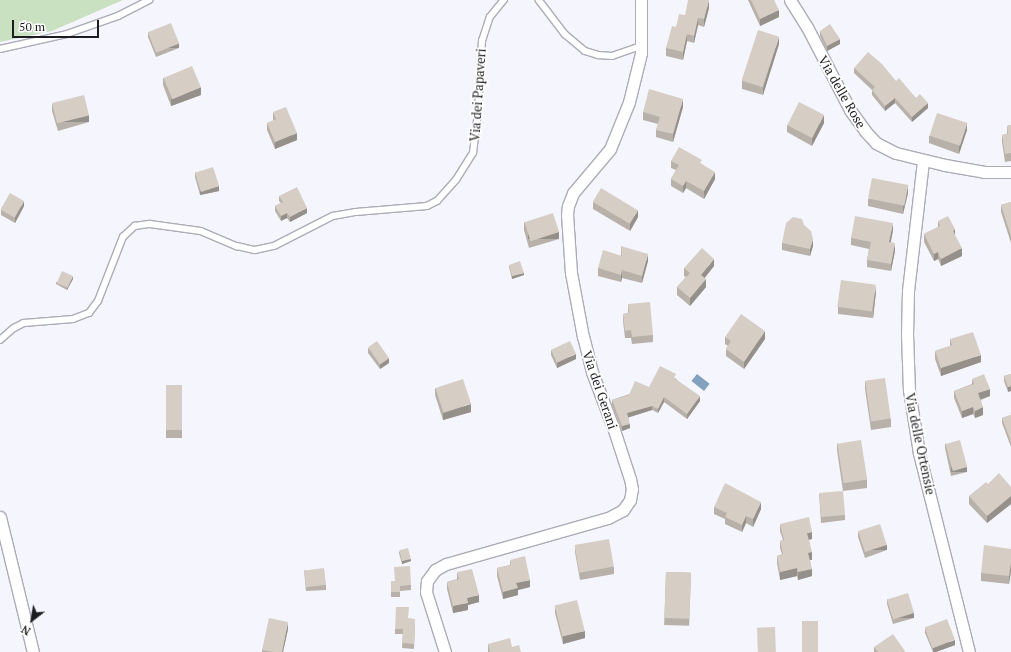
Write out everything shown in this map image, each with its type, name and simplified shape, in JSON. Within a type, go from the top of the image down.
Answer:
[{"type":"street","name":"Via dei Gerani","points":[[445,652],[426,592],[427,581],[435,570],[446,564],[608,518],[623,510],[630,500],[631,484],[616,435],[592,372],[583,337],[571,273],[567,215],[568,206],[574,193],[587,176],[604,159],[615,141],[632,92],[641,46],[641,0]]},
{"type":"street","name":"Via delle Rose","points":[[790,0],[806,27],[843,98],[869,137],[892,152],[924,160],[984,172],[1011,172]]},
{"type":"street","name":"Via delle Ortensie","points":[[924,160],[908,291],[908,390],[918,449],[969,652]]},
{"type":"street","points":[[0,517],[33,652]]},
{"type":"lane","points":[[0,49],[36,42],[80,30],[123,14],[150,0]]},
{"type":"lane","name":"Via dei Papaveri","points":[[0,340],[14,328],[24,323],[73,320],[89,313],[98,301],[123,237],[135,226],[150,224],[201,231],[237,246],[255,250],[274,246],[333,216],[356,212],[427,206],[437,201],[456,180],[473,153],[478,112],[482,41],[490,17],[504,0]]},
{"type":"lane","points":[[539,0],[565,34],[585,51],[594,54],[612,56],[641,46]]},
{"type":"green space","points":[[0,0],[123,0],[52,31],[0,42]]},
{"type":"water","points":[[697,374],[710,384],[704,391],[691,381]]},
{"type":"building","points":[[688,0],[709,0],[704,19],[698,18],[694,36],[687,34],[683,52],[666,48],[672,26],[676,27],[679,14],[685,15]]},
{"type":"building","points":[[751,0],[774,0],[779,10],[760,19]]},
{"type":"building","points":[[171,23],[179,43],[156,53],[148,32]]},
{"type":"building","points":[[830,24],[840,39],[827,46],[820,31]]},
{"type":"building","points":[[758,30],[779,37],[763,87],[742,80]]},
{"type":"building","points":[[868,52],[882,64],[896,81],[899,78],[916,98],[920,94],[928,103],[912,117],[895,98],[885,106],[872,90],[875,87],[854,68]]},
{"type":"building","points":[[192,66],[201,87],[172,99],[163,78]]},
{"type":"building","points":[[649,89],[683,99],[673,134],[656,130],[660,117],[643,112]]},
{"type":"building","points":[[84,95],[89,115],[57,123],[52,103]]},
{"type":"building","points":[[799,102],[824,115],[812,138],[787,125]]},
{"type":"building","points":[[286,107],[297,133],[275,142],[267,123],[276,119],[273,112]]},
{"type":"building","points":[[937,113],[967,123],[960,146],[930,136]]},
{"type":"building","points":[[1011,125],[1011,153],[1005,154],[1002,135],[1008,134],[1007,126]]},
{"type":"building","points":[[679,147],[702,160],[700,163],[715,172],[704,191],[686,181],[683,186],[671,179],[679,165],[671,161]]},
{"type":"building","points":[[213,167],[219,186],[201,192],[195,173]]},
{"type":"building","points":[[872,178],[908,185],[904,206],[868,199]]},
{"type":"building","points":[[297,187],[307,208],[290,217],[287,213],[281,216],[275,206],[283,202],[279,196]]},
{"type":"building","points":[[601,188],[638,210],[630,224],[593,202]]},
{"type":"building","points":[[10,193],[24,201],[14,217],[0,209]]},
{"type":"building","points":[[1011,202],[1011,236],[1001,205]]},
{"type":"building","points":[[553,213],[559,232],[531,241],[524,222]]},
{"type":"building","points":[[855,216],[893,223],[889,242],[895,243],[891,264],[867,260],[871,242],[851,238]]},
{"type":"building","points":[[948,216],[955,229],[953,231],[962,248],[941,259],[938,252],[934,254],[924,234],[940,226],[938,221]]},
{"type":"building","points":[[793,217],[802,219],[804,225],[811,231],[813,239],[810,249],[782,243],[786,223]]},
{"type":"building","points":[[621,246],[648,254],[642,276],[622,270],[621,275],[598,268],[603,250],[622,256]]},
{"type":"building","points":[[702,248],[714,259],[701,275],[706,279],[690,298],[677,287],[690,273],[684,268]]},
{"type":"building","points":[[520,261],[524,273],[512,276],[509,265]]},
{"type":"building","points":[[62,271],[73,276],[68,288],[57,283]]},
{"type":"building","points":[[841,280],[876,285],[872,312],[837,307]]},
{"type":"building","points":[[650,302],[653,335],[632,337],[631,330],[625,331],[623,314],[629,313],[628,304]]},
{"type":"building","points":[[741,314],[765,331],[744,362],[726,349],[731,341],[725,337]]},
{"type":"building","points":[[973,332],[981,355],[941,368],[935,351],[952,345],[950,339]]},
{"type":"building","points":[[377,341],[389,358],[380,365],[368,347]]},
{"type":"building","points":[[570,341],[576,354],[557,363],[551,350]]},
{"type":"building","points":[[660,366],[676,374],[674,378],[700,396],[687,414],[664,397],[658,409],[652,406],[627,413],[630,424],[622,426],[612,400],[629,395],[635,381],[649,387]]},
{"type":"building","points":[[984,374],[990,389],[978,393],[983,407],[975,411],[973,407],[962,411],[954,391],[974,384],[972,379]]},
{"type":"building","points":[[1011,374],[1011,386],[1008,387],[1004,376]]},
{"type":"building","points":[[885,378],[891,419],[871,421],[865,381]]},
{"type":"building","points":[[463,379],[471,404],[443,413],[435,388]]},
{"type":"building","points":[[166,385],[182,385],[182,430],[166,430]]},
{"type":"building","points":[[1011,415],[1011,442],[1002,418]]},
{"type":"building","points":[[861,440],[867,480],[844,483],[837,444]]},
{"type":"building","points":[[960,440],[967,467],[953,471],[946,444]]},
{"type":"building","points":[[999,473],[1011,487],[1011,496],[987,516],[969,496],[986,482],[988,484]]},
{"type":"building","points":[[725,483],[761,502],[753,519],[746,516],[742,525],[725,517],[727,513],[714,507]]},
{"type":"building","points":[[843,491],[845,515],[821,517],[819,493]]},
{"type":"building","points":[[809,517],[812,532],[807,533],[812,552],[808,553],[812,569],[798,572],[797,568],[780,572],[777,556],[783,554],[780,541],[784,540],[780,524]]},
{"type":"building","points":[[880,524],[887,545],[865,552],[858,531]]},
{"type":"building","points":[[609,539],[614,567],[579,573],[575,545]]},
{"type":"building","points":[[984,545],[1011,549],[1009,576],[981,573]]},
{"type":"building","points":[[408,548],[411,559],[402,561],[399,550]]},
{"type":"building","points":[[525,556],[530,580],[516,583],[518,588],[503,592],[497,568],[511,565],[510,560]]},
{"type":"building","points":[[410,566],[411,585],[400,586],[400,592],[391,592],[391,581],[395,581],[394,567]]},
{"type":"building","points":[[324,568],[326,585],[306,587],[304,570]]},
{"type":"building","points":[[472,569],[479,595],[467,598],[468,603],[453,606],[447,582],[459,579],[457,572]]},
{"type":"building","points":[[666,572],[691,573],[689,619],[664,618]]},
{"type":"building","points":[[908,593],[914,613],[893,620],[887,599]]},
{"type":"building","points":[[577,600],[585,631],[562,637],[555,606]]},
{"type":"building","points":[[396,607],[409,607],[408,618],[415,619],[414,644],[402,643],[403,629],[395,629]]},
{"type":"building","points":[[269,618],[288,622],[282,652],[262,650]]},
{"type":"building","points":[[947,619],[955,640],[932,648],[925,628]]},
{"type":"building","points":[[802,621],[818,621],[818,652],[802,652]]},
{"type":"building","points":[[775,627],[776,652],[758,652],[757,628]]},
{"type":"building","points":[[893,634],[905,651],[878,652],[874,647]]},
{"type":"building","points":[[510,638],[512,647],[519,645],[521,652],[490,652],[488,644]]}]
